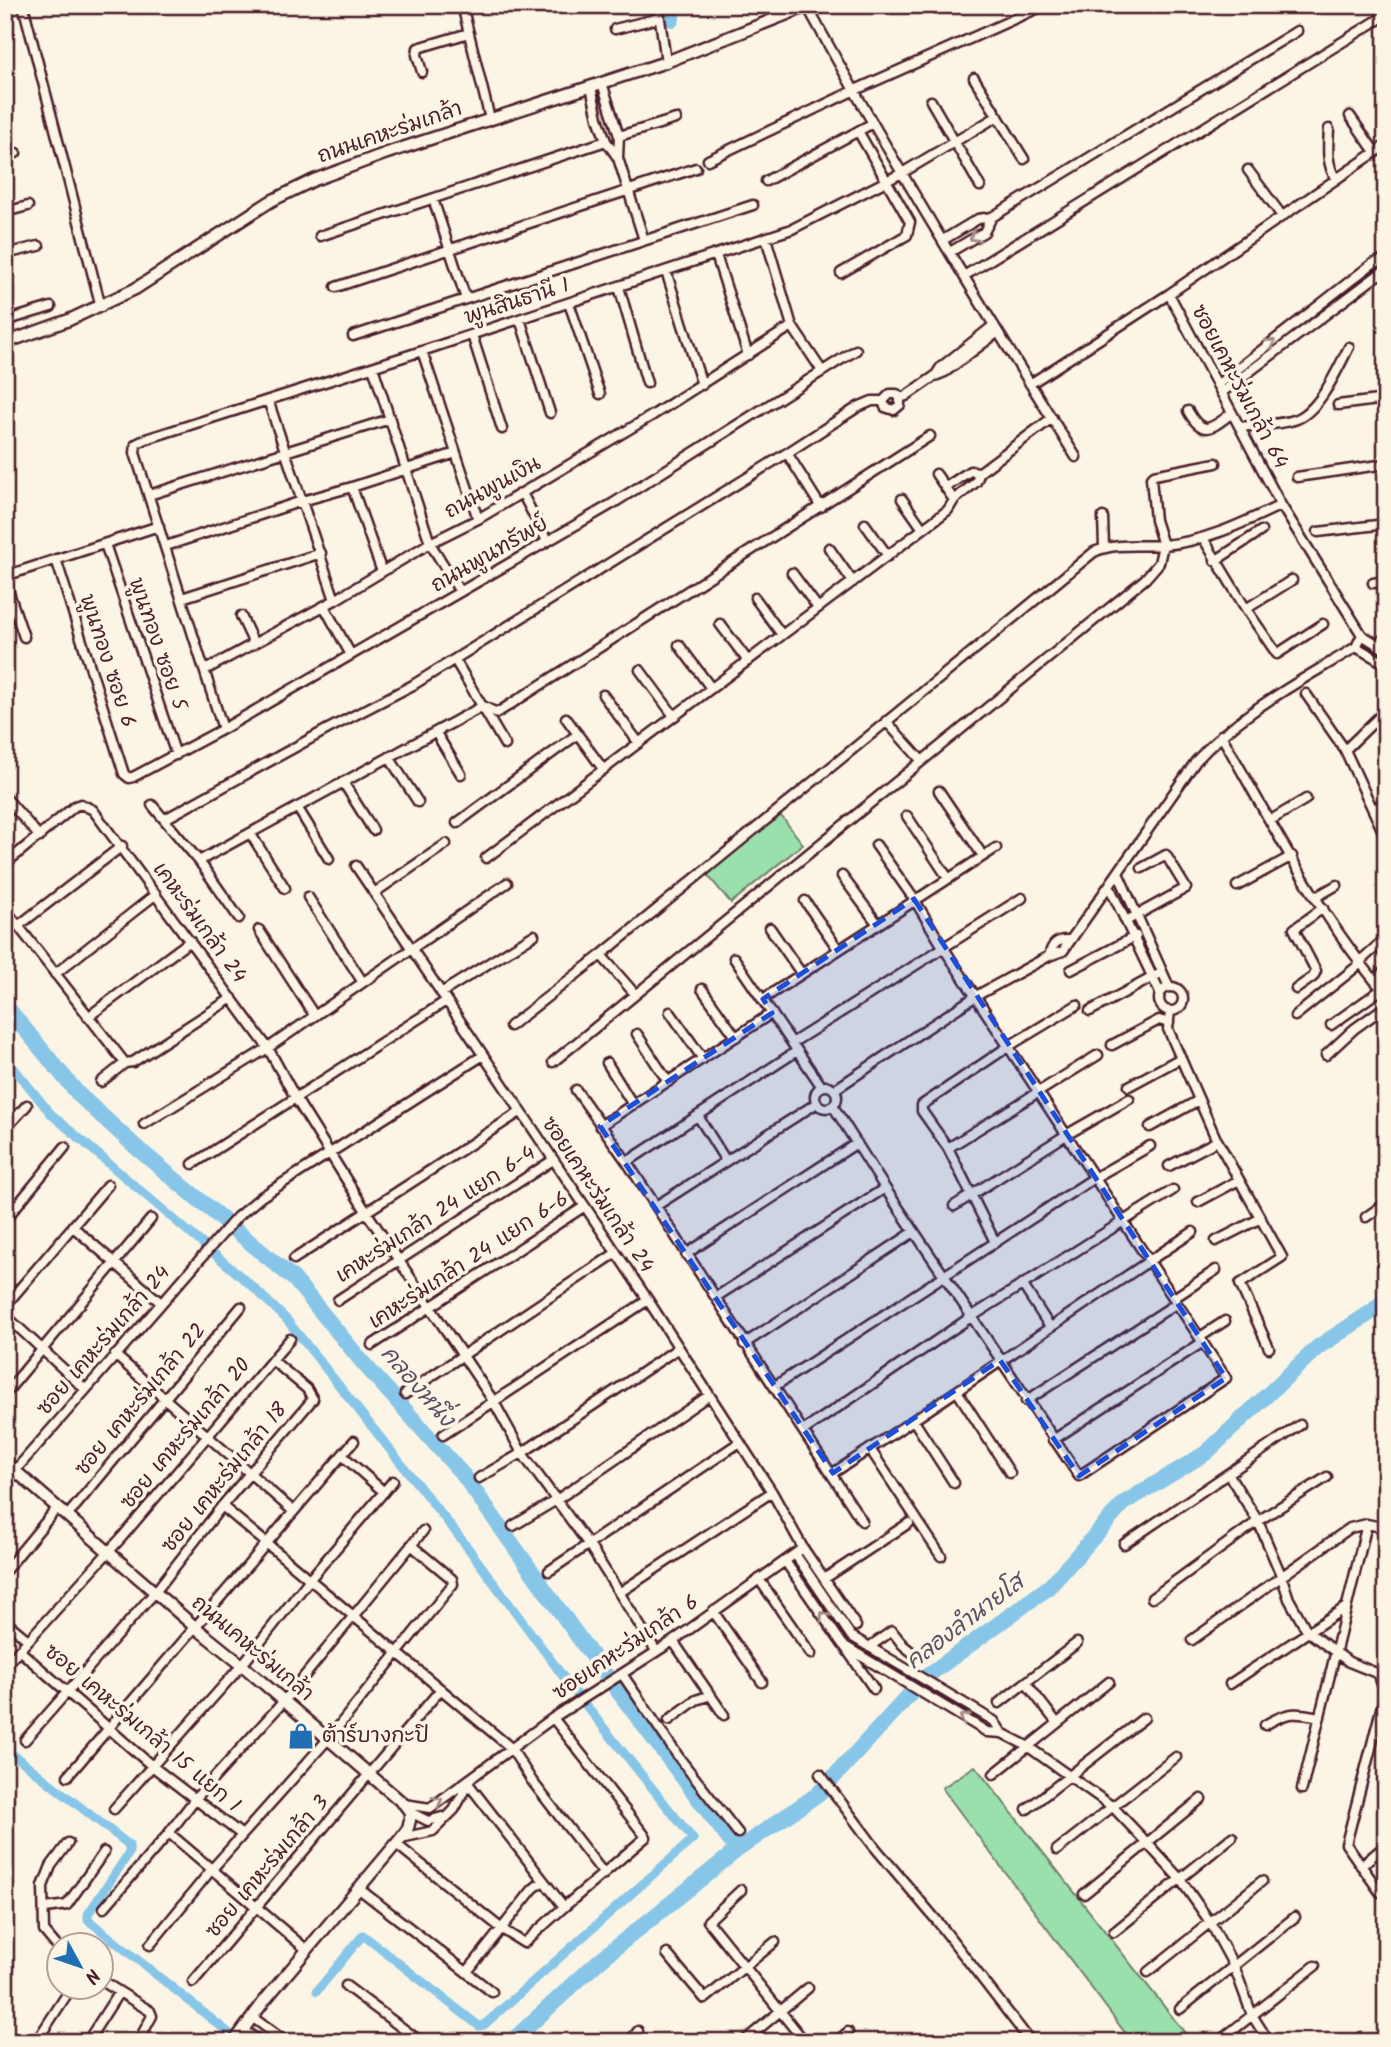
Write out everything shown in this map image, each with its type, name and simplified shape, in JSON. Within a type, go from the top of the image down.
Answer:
[{"type":"street","points":[[23,5],[101,307]]},
{"type":"street","points":[[462,5],[490,120]]},
{"type":"street","points":[[658,5],[666,62]]},
{"type":"street","points":[[708,160],[1045,5]]},
{"type":"street","points":[[808,6],[853,91],[1076,457]]},
{"type":"street","name":"ถนนเคหะร่มเกล้า","points":[[7,343],[101,307],[161,274],[248,215],[293,190],[348,166],[666,62],[808,6]]},
{"type":"street","points":[[964,276],[1386,15]]},
{"type":"street","points":[[615,29],[659,18]]},
{"type":"street","points":[[943,240],[978,219],[992,217],[1297,31]]},
{"type":"street","points":[[422,72],[417,55],[420,46],[469,33]]},
{"type":"street","points":[[974,78],[1024,159]]},
{"type":"street","points":[[597,85],[619,136],[618,158]]},
{"type":"street","points":[[597,85],[602,131],[618,158],[644,240]]},
{"type":"street","points":[[931,101],[980,186]]},
{"type":"street","name":"พูนสินธานี 1","points":[[149,495],[135,453],[136,444],[146,439],[792,229],[902,173],[998,116]]},
{"type":"street","points":[[1350,116],[1375,152]]},
{"type":"street","points":[[619,136],[676,119]]},
{"type":"street","points":[[766,181],[873,123]]},
{"type":"street","points":[[602,131],[616,127]]},
{"type":"street","points":[[1329,129],[1328,157],[1331,172],[1336,179]]},
{"type":"street","points":[[841,273],[907,235],[911,222],[858,131]]},
{"type":"street","points":[[320,236],[606,141]]},
{"type":"street","points":[[1169,293],[1386,145]]},
{"type":"street","points":[[5,157],[16,153]]},
{"type":"street","points":[[336,287],[696,168]]},
{"type":"street","points":[[1248,170],[1282,216]]},
{"type":"street","points":[[433,199],[466,299]]},
{"type":"street","points":[[353,336],[753,205]]},
{"type":"street","points":[[5,212],[28,206]]},
{"type":"street","points":[[950,252],[984,232],[992,217]]},
{"type":"street","points":[[766,238],[792,326],[822,371]]},
{"type":"street","points":[[5,254],[38,246]]},
{"type":"street","points":[[716,255],[747,355]]},
{"type":"street","points":[[1244,370],[1306,315],[1372,264],[1385,264]]},
{"type":"street","points":[[1219,389],[1313,323],[1385,264]]},
{"type":"street","points":[[666,271],[702,384]]},
{"type":"street","points":[[618,287],[648,383]]},
{"type":"street","name":"ซอยเคหะร่มเกล้า 64","points":[[1030,384],[1169,293],[1282,505],[1362,635]]},
{"type":"street","points":[[569,303],[600,394]]},
{"type":"street","points":[[7,343],[5,323],[51,307]]},
{"type":"street","points":[[1306,315],[1313,323]]},
{"type":"street","points":[[520,319],[550,413]]},
{"type":"street","name":"ถนนพูนเงิน","points":[[205,670],[335,600],[430,543],[478,519],[702,384],[792,326]]},
{"type":"street","points":[[900,398],[945,372],[996,329]]},
{"type":"street","points":[[472,335],[502,429]]},
{"type":"street","points":[[1240,427],[1297,420],[1326,391],[1349,346]]},
{"type":"street","name":"ถนนพูนทรัพย์","points":[[129,776],[177,755],[460,592],[746,421],[856,350]]},
{"type":"street","points":[[422,351],[478,519]]},
{"type":"street","points":[[373,367],[430,543],[460,592]]},
{"type":"street","points":[[165,819],[454,660],[858,407],[872,401],[883,401],[890,394],[897,394],[900,405],[894,410],[888,409],[883,401]]},
{"type":"street","points":[[1338,405],[1386,399]]},
{"type":"street","points":[[268,400],[335,600]]},
{"type":"street","points":[[1188,411],[1196,425],[1204,428],[1214,426],[1232,413]]},
{"type":"street","points":[[486,858],[948,510],[954,499],[976,482],[980,472],[1052,418]]},
{"type":"street","points":[[223,729],[149,495],[390,419]]},
{"type":"street","points":[[483,706],[497,713],[930,436]]},
{"type":"street","points":[[166,546],[456,453]]},
{"type":"street","points":[[787,453],[821,507]]},
{"type":"street","points":[[553,1062],[1145,579],[1159,563],[1163,545],[1156,520],[1151,478],[1154,475],[1216,463]]},
{"type":"street","points":[[1297,477],[1386,464]]},
{"type":"street","points":[[946,487],[970,471],[980,472]]},
{"type":"street","points":[[936,474],[954,499]]},
{"type":"street","points":[[352,487],[382,572]]},
{"type":"street","points":[[522,493],[547,541]]},
{"type":"street","points":[[902,499],[923,529]]},
{"type":"street","points":[[510,1026],[601,955],[1094,552],[1104,547],[1163,545],[1203,538],[1282,505]]},
{"type":"street","points":[[1103,517],[1104,547]]},
{"type":"street","points":[[865,524],[888,556]]},
{"type":"street","points":[[1318,532],[1386,524]]},
{"type":"street","points":[[24,637],[5,578],[159,526]]},
{"type":"street","points":[[1215,561],[1261,531]]},
{"type":"street","points":[[1203,538],[1215,561],[1277,654],[1323,624]]},
{"type":"street","name":"พูนทอง ซอย 5","points":[[105,544],[177,755]]},
{"type":"street","points":[[829,548],[853,582]]},
{"type":"street","points":[[182,598],[321,553]]},
{"type":"street","name":"พูนทอง ซอย 6","points":[[57,559],[129,776]]},
{"type":"street","points":[[792,573],[818,608]]},
{"type":"street","points":[[1246,609],[1292,580]]},
{"type":"street","points":[[1373,583],[1386,581]]},
{"type":"street","points":[[755,598],[782,635]]},
{"type":"street","points":[[324,606],[351,655]]},
{"type":"street","points":[[241,616],[254,644]]},
{"type":"street","points":[[720,624],[748,661]]},
{"type":"street","points":[[834,1090],[976,996],[1063,951],[1196,761],[1221,735],[1252,712],[1356,647],[1362,635],[1386,650]]},
{"type":"street","points":[[679,645],[711,688]]},
{"type":"street","points":[[1356,647],[1386,664]]},
{"type":"street","points":[[454,660],[505,745]]},
{"type":"street","points":[[640,670],[674,716]]},
{"type":"street","points":[[1306,694],[1345,750],[1386,838]]},
{"type":"street","points":[[603,695],[639,743]]},
{"type":"street","points":[[199,862],[483,706]]},
{"type":"street","points":[[1345,750],[1386,710]]},
{"type":"street","points":[[566,718],[603,769]]},
{"type":"street","points":[[886,721],[921,760]]},
{"type":"street","points":[[436,733],[461,774]]},
{"type":"street","points":[[457,823],[578,734]]},
{"type":"street","points":[[1221,735],[1323,908],[1359,963],[1384,991],[1331,1025]]},
{"type":"street","points":[[389,757],[418,802]]},
{"type":"street","points":[[343,782],[373,831]]},
{"type":"street","points":[[939,791],[983,856]]},
{"type":"street","points":[[5,797],[40,837]]},
{"type":"street","points":[[1271,820],[1306,799]]},
{"type":"street","points":[[1374,811],[1386,799]]},
{"type":"street","name":"เคหะร่มเกล้า 24","points":[[5,864],[75,806],[81,804],[93,810],[268,1048],[296,1099],[367,1213],[494,1402],[522,1453],[558,1499],[656,1651]]},
{"type":"street","points":[[152,805],[199,862],[239,918]]},
{"type":"street","points":[[297,807],[329,859]]},
{"type":"street","points":[[907,816],[947,878]]},
{"type":"street","points":[[250,833],[285,888]]},
{"type":"street","points":[[374,893],[446,844]]},
{"type":"street","points":[[833,1105],[1026,1401],[1080,1476],[1225,1379],[914,899],[876,845]]},
{"type":"street","points":[[18,926],[122,846]]},
{"type":"street","points":[[763,999],[996,848]]},
{"type":"street","points":[[1126,921],[1186,888],[1166,855],[1142,868]]},
{"type":"street","points":[[1237,886],[1292,856]]},
{"type":"street","name":"ซอยเคหะร่มเกล้า 24","points":[[356,866],[648,1300],[677,1349],[772,1492],[803,1548],[856,1626]]},
{"type":"street","points":[[1118,873],[1169,987]]},
{"type":"street","points":[[842,876],[877,923]]},
{"type":"street","points":[[144,1124],[268,1048],[507,883]]},
{"type":"street","points":[[1316,897],[1337,885]]},
{"type":"street","points":[[1109,886],[1160,993],[1160,1004],[1170,1011],[1180,1007],[1183,1000],[1178,989],[1169,987],[1160,993]]},
{"type":"street","points":[[55,974],[156,894]]},
{"type":"street","points":[[308,897],[362,981]]},
{"type":"street","points":[[792,1043],[1022,898]]},
{"type":"street","points":[[805,901],[838,949]]},
{"type":"street","points":[[1296,989],[1313,977],[1316,971],[1294,929],[1323,908]]},
{"type":"street","points":[[5,909],[125,1063]]},
{"type":"street","points":[[770,928],[801,973]]},
{"type":"street","points":[[258,930],[314,1015]]},
{"type":"street","points":[[1071,970],[1145,932]]},
{"type":"street","points":[[441,993],[534,934]]},
{"type":"street","points":[[1295,1016],[1386,938]]},
{"type":"street","points":[[1049,956],[1055,943],[1061,939],[1069,940]]},
{"type":"street","points":[[88,1017],[190,941]]},
{"type":"street","points":[[601,955],[635,994]]},
{"type":"street","points":[[734,958],[822,1087]]},
{"type":"street","points":[[1374,980],[1386,970]]},
{"type":"street","points":[[1090,1012],[1163,972]]},
{"type":"street","points":[[702,989],[736,1037]]},
{"type":"street","points":[[101,1082],[125,1063],[133,1062],[232,998]]},
{"type":"street","points":[[192,1164],[446,1001]]},
{"type":"street","points":[[996,1242],[948,1148],[922,1111],[922,1105],[1009,1046],[1077,1005]]},
{"type":"street","points":[[1326,1055],[1354,1029],[1386,1006]]},
{"type":"street","points":[[1170,1011],[1168,1029],[1217,1140],[1282,1257],[1240,1284],[1269,1348]]},
{"type":"street","points":[[670,1012],[703,1059]]},
{"type":"street","points":[[600,1126],[772,1013]]},
{"type":"street","points":[[1112,1045],[1159,1020],[1169,1023]]},
{"type":"street","points":[[637,1034],[668,1082]]},
{"type":"street","points":[[627,1162],[797,1051]]},
{"type":"street","points":[[948,1148],[1098,1055]]},
{"type":"street","name":"ซอย เคหะร่มเกล้า 24","points":[[5,1482],[237,1217],[261,1197],[482,1056]]},
{"type":"street","points":[[1129,1086],[1181,1058]]},
{"type":"street","points":[[607,1063],[633,1105]]},
{"type":"street","points":[[822,1087],[834,1090],[837,1098],[833,1105],[824,1108],[817,1102],[816,1094],[822,1087]]},
{"type":"street","points":[[576,1090],[627,1162],[862,1521]]},
{"type":"street","points":[[954,1206],[1066,1135],[1129,1099]]},
{"type":"street","points":[[1150,1127],[1199,1100]]},
{"type":"street","points":[[656,1206],[817,1102]]},
{"type":"street","points":[[5,1129],[27,1105]]},
{"type":"street","points":[[5,1108],[15,1118]]},
{"type":"street","points":[[294,1259],[520,1112]]},
{"type":"street","points":[[698,1116],[726,1161]]},
{"type":"street","points":[[1170,1166],[1217,1140]]},
{"type":"street","points":[[686,1254],[856,1143]]},
{"type":"street","points":[[775,1386],[1094,1178],[1150,1146]]},
{"type":"street","points":[[5,1220],[65,1147]]},
{"type":"street","name":"เคหะร่มเกล้า 24 แยก 6-4","points":[[338,1300],[553,1160]]},
{"type":"street","points":[[1198,1202],[1240,1180]]},
{"type":"street","points":[[5,1306],[108,1185]]},
{"type":"street","points":[[716,1297],[885,1188]]},
{"type":"street","points":[[803,1432],[971,1317],[1173,1189]]},
{"type":"street","points":[[1366,1217],[1386,1203]]},
{"type":"street","name":"เคหะร่มเกล้า 24 แยก 6-6","points":[[372,1345],[585,1206]]},
{"type":"street","points":[[1216,1241],[1261,1218]]},
{"type":"street","points":[[5,1394],[151,1219]]},
{"type":"street","points":[[72,1226],[161,1303]]},
{"type":"street","points":[[744,1343],[914,1231]]},
{"type":"street","points":[[832,1473],[914,1421],[1000,1360],[1194,1232]]},
{"type":"street","points":[[405,1394],[616,1253]]},
{"type":"street","points":[[1026,1401],[1216,1270]]},
{"type":"street","points":[[1022,1284],[1050,1327]]},
{"type":"street","points":[[443,1435],[648,1300]]},
{"type":"street","name":"ซอย เคหะร่มเกล้า 22","points":[[68,1515],[241,1307]]},
{"type":"street","points":[[5,1315],[85,1389]]},
{"type":"street","points":[[1053,1440],[1225,1321]]},
{"type":"street","name":"ซอย เคหะร่มเกล้า 20","points":[[5,1667],[290,1339]]},
{"type":"street","points":[[479,1478],[522,1453],[677,1349]]},
{"type":"street","points":[[115,1354],[293,1511]]},
{"type":"street","name":"ซอย เคหะร่มเกล้า 18","points":[[25,1740],[156,1591],[222,1506],[313,1399],[307,1389],[272,1360]]},
{"type":"street","points":[[957,1391],[1010,1473]]},
{"type":"street","points":[[513,1526],[558,1499],[708,1396]]},
{"type":"street","points":[[914,1421],[954,1483]]},
{"type":"street","points":[[1124,1544],[1300,1425]]},
{"type":"street","points":[[68,1776],[354,1441]]},
{"type":"street","points":[[548,1571],[740,1443]]},
{"type":"street","points":[[870,1449],[941,1556]]},
{"type":"street","points":[[342,1455],[384,1492]]},
{"type":"street","name":"ถนนเคหะร่มเกล้า","points":[[5,1462],[156,1591],[194,1627],[329,1738],[407,1808]]},
{"type":"street","points":[[1229,1475],[1258,1521],[1289,1600],[1307,1631],[1361,1668],[1379,1674]]},
{"type":"street","points":[[1152,1598],[1258,1521],[1327,1477]]},
{"type":"street","points":[[114,1809],[242,1665],[393,1481]]},
{"type":"street","points":[[620,1593],[772,1492]]},
{"type":"street","points":[[222,1506],[512,1748],[532,1781],[604,1874]]},
{"type":"street","points":[[5,1571],[58,1507]]},
{"type":"street","points":[[824,1579],[909,1523]]},
{"type":"street","points":[[1302,1789],[1367,1524]]},
{"type":"street","points":[[1192,1640],[1350,1528],[1367,1524],[1386,1528]]},
{"type":"street","points":[[104,1908],[195,1799],[285,1701],[423,1531]]},
{"type":"street","points":[[150,1945],[212,1869],[329,1738],[454,1582],[411,1545]]},
{"type":"street","name":"ซอยเคหะร่มเกล้า 6","points":[[407,1808],[430,1808],[553,1718],[673,1640],[803,1548]]},
{"type":"street","points":[[795,1554],[851,1636],[995,1721],[1002,1733]]},
{"type":"street","points":[[785,1561],[874,1689]]},
{"type":"street","points":[[759,1579],[811,1654]]},
{"type":"street","points":[[1230,1684],[1346,1606]]},
{"type":"street","points":[[713,1611],[762,1682]]},
{"type":"street","points":[[5,1621],[28,1640]]},
{"type":"street","points":[[869,1647],[892,1631],[903,1646],[914,1654]]},
{"type":"street","points":[[673,1640],[724,1715]]},
{"type":"street","points":[[855,1652],[860,1641]]},
{"type":"street","points":[[999,1703],[1077,1643]]},
{"type":"street","points":[[844,1645],[987,1732],[1002,1733],[1027,1746],[1113,1807],[1180,1879],[1210,1922],[1234,1966],[1252,2015],[1269,2042]]},
{"type":"street","name":"ซอย เคหะร่มเกล้า 15 แยก 1","points":[[19,1650],[152,1766],[242,1835]]},
{"type":"street","points":[[1379,1674],[1386,1666]]},
{"type":"street","points":[[1379,1674],[1386,1688],[1346,1844],[1380,1892],[1386,1895]]},
{"type":"street","points":[[620,1675],[680,1759],[738,1833]]},
{"type":"street","points":[[994,1774],[1109,1682]]},
{"type":"street","points":[[1026,1684],[1057,1723]]},
{"type":"street","name":"ซอย เคหะร่มเกล้า 3","points":[[193,1983],[441,1689]]},
{"type":"street","points":[[669,1720],[696,1700],[710,1696]]},
{"type":"street","points":[[1265,1725],[1291,1712],[1320,1717]]},
{"type":"street","points":[[1027,1810],[1144,1717]]},
{"type":"street","points":[[398,1841],[502,1929],[526,1943],[646,1837],[553,1718]]},
{"type":"street","points":[[1057,1850],[1176,1757]]},
{"type":"street","points":[[820,1774],[873,1845],[938,1922],[1031,2042]]},
{"type":"street","points":[[469,1782],[564,1907]]},
{"type":"street","name":"ซอยเคหะร่มเกล้า 6","points":[[398,1841],[433,1831],[454,1810],[469,1782]]},
{"type":"street","points":[[5,1796],[5,1806]]},
{"type":"street","points":[[1084,1894],[1200,1799]]},
{"type":"street","points":[[233,2042],[408,1828],[407,1808],[433,1821],[454,1810]]},
{"type":"street","points":[[169,1833],[307,1950]]},
{"type":"street","points":[[1115,1931],[1232,1837]]},
{"type":"street","points":[[46,1934],[43,1923],[46,1908],[43,1886],[46,1876],[68,1843]]},
{"type":"street","points":[[1361,1866],[1386,1845]]},
{"type":"street","points":[[46,1908],[67,1905],[104,1852]]},
{"type":"street","points":[[467,1972],[542,1881]]},
{"type":"street","points":[[1148,1972],[1262,1881]]},
{"type":"street","points":[[358,1888],[492,1992]]},
{"type":"street","points":[[741,1890],[708,1921],[805,2042]]},
{"type":"street","points":[[1180,2009],[1295,1917]]},
{"type":"street","points":[[667,1954],[705,1999],[775,1942]]},
{"type":"street","points":[[1218,2042],[1315,1966]]},
{"type":"street","points":[[346,1986],[421,2042]]},
{"type":"street","points":[[743,2042],[808,1988]]},
{"type":"street","points":[[116,1990],[150,2011],[152,2016],[138,2042]]},
{"type":"street","points":[[87,2042],[119,1992]]},
{"type":"street","points":[[36,2042],[61,2002]]},
{"type":"street","points":[[251,2017],[286,2042]]},
{"type":"street","points":[[243,2029],[261,2042]]},
{"type":"street","points":[[629,2042],[638,2031]]},
{"type":"street","points":[[836,2042],[848,2032]]},
{"type":"highlighted area","points":[[914,899],[1226,1378],[1079,1476],[1000,1360],[833,1473],[600,1126],[772,1013],[763,999]]},
{"type":"green space","points":[[778,812],[803,844],[731,903],[705,872]]},
{"type":"green space","points":[[975,1766],[1192,2042],[1132,2042],[942,1788]]},
{"type":"waterway","points":[[672,5],[672,19]]},
{"type":"waterway","name":"คลองหนึ่ง","points":[[5,1005],[79,1095],[137,1148],[294,1279],[364,1364],[464,1476],[594,1659],[737,1850]]},
{"type":"waterway","points":[[5,1057],[51,1114],[253,1287],[287,1320],[465,1544],[571,1687],[693,1839],[484,2025],[479,2026],[363,1935],[317,1991]]},
{"type":"waterway","name":"คลองลำนายโส","points":[[511,2042],[600,1960],[737,1850],[818,1794],[927,1676],[1049,1587],[1124,1503],[1206,1453],[1318,1347],[1373,1311],[1386,1299]]},
{"type":"waterway","points":[[5,1748],[129,1845],[129,1853],[88,1914],[88,1920],[229,2033]]},
{"type":"place","name":"ต้าร์บางกะปิ","points":[[301,1736]]}]
